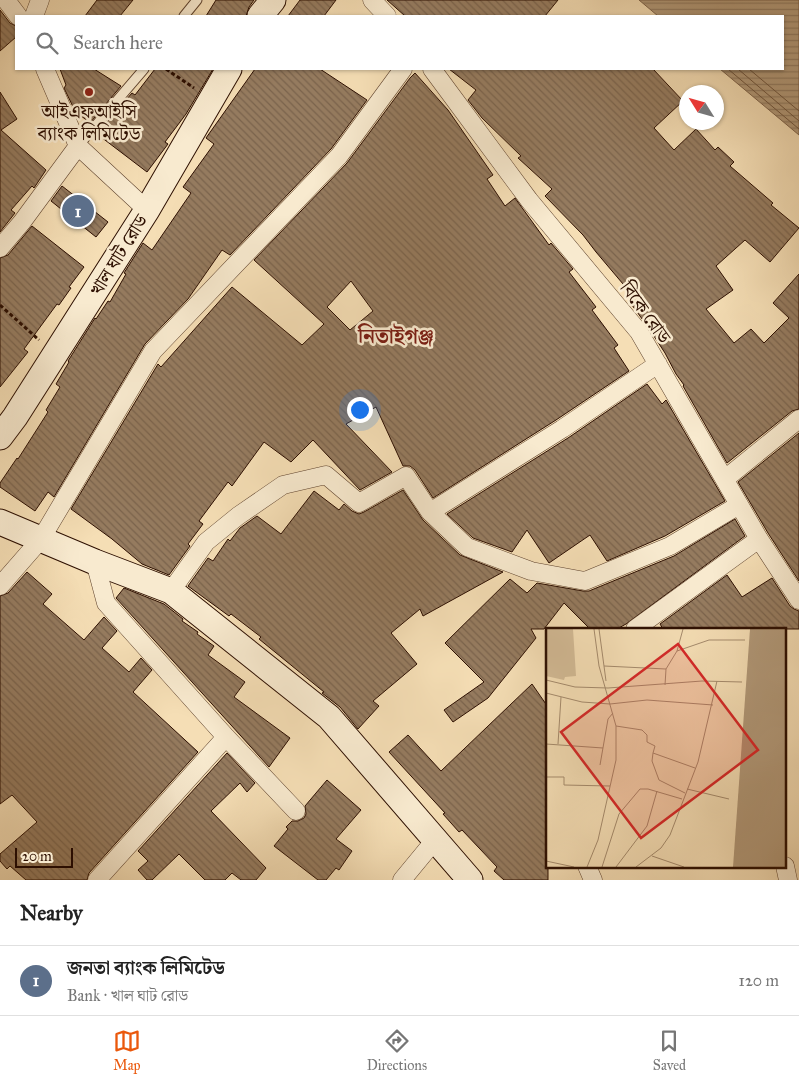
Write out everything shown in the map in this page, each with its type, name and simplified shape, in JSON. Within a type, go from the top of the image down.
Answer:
[{"type":"main road","points":[[261,15],[273,0]]},
{"type":"main road","name":"খাল ঘাট রোড","points":[[0,436],[15,417],[147,210],[228,70]]},
{"type":"main road","points":[[0,522],[95,562],[171,591],[329,717],[470,880]]},
{"type":"street","points":[[6,0],[17,15]]},
{"type":"street","points":[[34,15],[40,0]]},
{"type":"street","points":[[372,0],[386,15]]},
{"type":"street","points":[[45,70],[78,146],[147,210]]},
{"type":"street","points":[[0,586],[41,539],[153,351],[339,156],[402,70]]},
{"type":"street","name":"বিকে রোড","points":[[433,70],[529,200],[639,332],[759,539],[799,600]]},
{"type":"street","points":[[0,248],[22,222],[78,146]]},
{"type":"street","points":[[430,512],[658,364]]},
{"type":"street","points":[[725,479],[799,419]]},
{"type":"street","points":[[171,591],[206,542],[238,516],[283,485],[326,475],[359,503],[406,476],[430,512],[467,547],[531,572],[585,581],[670,546],[740,505]]},
{"type":"street","points":[[636,628],[759,539]]},
{"type":"street","points":[[95,562],[106,602],[226,737],[296,811]]},
{"type":"street","points":[[97,880],[226,737]]},
{"type":"street","points":[[402,880],[435,840]]},
{"type":"street","points":[[588,868],[593,880]]},
{"type":"lane","points":[[185,15],[197,0]]},
{"type":"lane","points":[[78,146],[143,70]]},
{"type":"path","points":[[168,70],[211,99]]},
{"type":"path","points":[[0,305],[55,354]]},
{"type":"water","points":[[639,0],[799,0],[799,135],[721,70],[784,70],[784,15],[657,15]]},
{"type":"building","points":[[97,0],[133,0],[121,15],[86,15]]},
{"type":"building","points":[[216,0],[254,0],[246,15],[207,15]]},
{"type":"building","points":[[300,0],[336,0],[325,15],[289,15]]},
{"type":"building","points":[[387,0],[558,0],[546,15],[404,15]]},
{"type":"building","points":[[0,10],[10,23],[15,26],[15,38],[0,51]]},
{"type":"building","name":"আইএফআইসি ব্যাংক লিমিটেড","points":[[60,70],[96,70],[121,86],[90,123],[75,111],[64,88],[66,85]]},
{"type":"building","points":[[154,70],[212,70],[186,114],[165,142],[168,144],[147,172],[101,137],[104,134],[100,130],[132,93],[135,95]]},
{"type":"building","points":[[254,70],[322,70],[367,100],[331,149],[230,255],[222,250],[188,299],[145,344],[54,497],[48,492],[35,511],[0,487],[0,483],[48,412],[46,410],[60,387],[56,384],[68,361],[95,318],[108,301],[110,302],[126,274],[124,273],[143,243],[152,250],[191,193],[183,187],[214,144],[206,138]]},
{"type":"building","points":[[450,70],[654,70],[679,97],[679,105],[654,128],[674,150],[697,130],[715,150],[718,147],[734,162],[730,166],[773,203],[771,205],[799,228],[770,262],[745,240],[716,266],[733,290],[706,309],[734,343],[751,329],[764,343],[789,318],[773,303],[799,274],[799,409],[792,411],[727,463],[665,353],[629,301],[634,297],[583,235],[545,196],[552,189],[518,158],[521,156],[482,118],[468,100],[476,90]]},
{"type":"building","points":[[415,73],[448,110],[493,175],[487,179],[505,206],[515,198],[549,245],[551,243],[573,269],[569,272],[596,307],[592,310],[618,345],[614,348],[629,371],[433,498],[415,470],[410,466],[403,466],[376,407],[346,424],[392,472],[360,490],[313,440],[291,462],[264,442],[232,486],[228,482],[199,521],[203,524],[169,575],[142,564],[71,509],[158,364],[161,367],[232,287],[302,345],[324,324],[254,260],[347,163]],"holes":[[[351,281],[373,311],[350,330],[327,307]]]},
{"type":"building","points":[[0,92],[17,119],[1,130],[46,170],[34,188],[32,186],[11,210],[15,213],[0,232]]},
{"type":"building","points":[[62,186],[108,222],[96,237],[51,201]]},
{"type":"building","points":[[32,226],[84,267],[69,287],[71,288],[59,305],[57,304],[24,349],[28,352],[0,387],[0,258],[8,255]]},
{"type":"building","points":[[647,384],[662,404],[666,400],[725,501],[665,536],[607,561],[590,535],[549,563],[527,530],[512,552],[473,538],[447,514],[568,438]]},
{"type":"building","points":[[799,433],[799,581],[738,482]]},
{"type":"building","points":[[403,490],[423,520],[460,555],[503,572],[423,616],[420,609],[391,633],[417,664],[373,701],[379,706],[358,729],[340,707],[259,639],[261,637],[231,614],[229,616],[188,586],[208,558],[213,561],[228,539],[230,541],[240,528],[257,516],[281,534],[314,491],[339,510],[344,504],[359,514]]},
{"type":"building","points":[[735,519],[745,536],[619,628],[589,628],[564,603],[544,629],[531,629],[536,638],[488,698],[453,722],[444,710],[484,682],[445,643],[510,579],[527,593],[537,583],[589,591],[674,556]]},
{"type":"building","points":[[27,572],[52,594],[43,604],[84,640],[104,617],[117,631],[102,648],[129,672],[141,658],[152,670],[133,692],[198,752],[89,873],[87,880],[26,880],[10,866],[7,869],[0,861],[0,854],[37,822],[12,795],[0,804],[0,596],[8,593]]},
{"type":"building","points":[[727,575],[742,597],[772,578],[790,606],[799,611],[799,629],[662,628],[660,624]]},
{"type":"building","points":[[124,588],[164,604],[183,619],[182,621],[198,632],[197,634],[214,646],[208,655],[245,682],[234,697],[290,738],[269,767],[116,598]]},
{"type":"building","points":[[532,684],[546,704],[546,868],[548,868],[548,880],[504,880],[494,871],[497,867],[462,830],[459,832],[443,814],[445,813],[389,752],[408,735],[441,771]]},
{"type":"building","points":[[227,753],[255,783],[247,792],[240,783],[211,811],[266,868],[256,880],[241,880],[232,873],[225,880],[205,880],[179,854],[152,880],[147,880],[138,870],[148,861],[138,851]]},
{"type":"building","points":[[327,780],[361,810],[336,839],[352,851],[339,870],[336,868],[326,880],[318,880],[274,846],[292,821],[304,818],[306,814],[305,806]]},
{"type":"place","name":"আইএফআইসি ব্যাংক লিমিটেড","points":[[89,92]]},
{"type":"place","name":"জনতা ব্যাংক লিমিটেড","points":[[78,211]]},
{"type":"district","name":"নিতাইগঞ্জ","points":[[396,336]]}]
